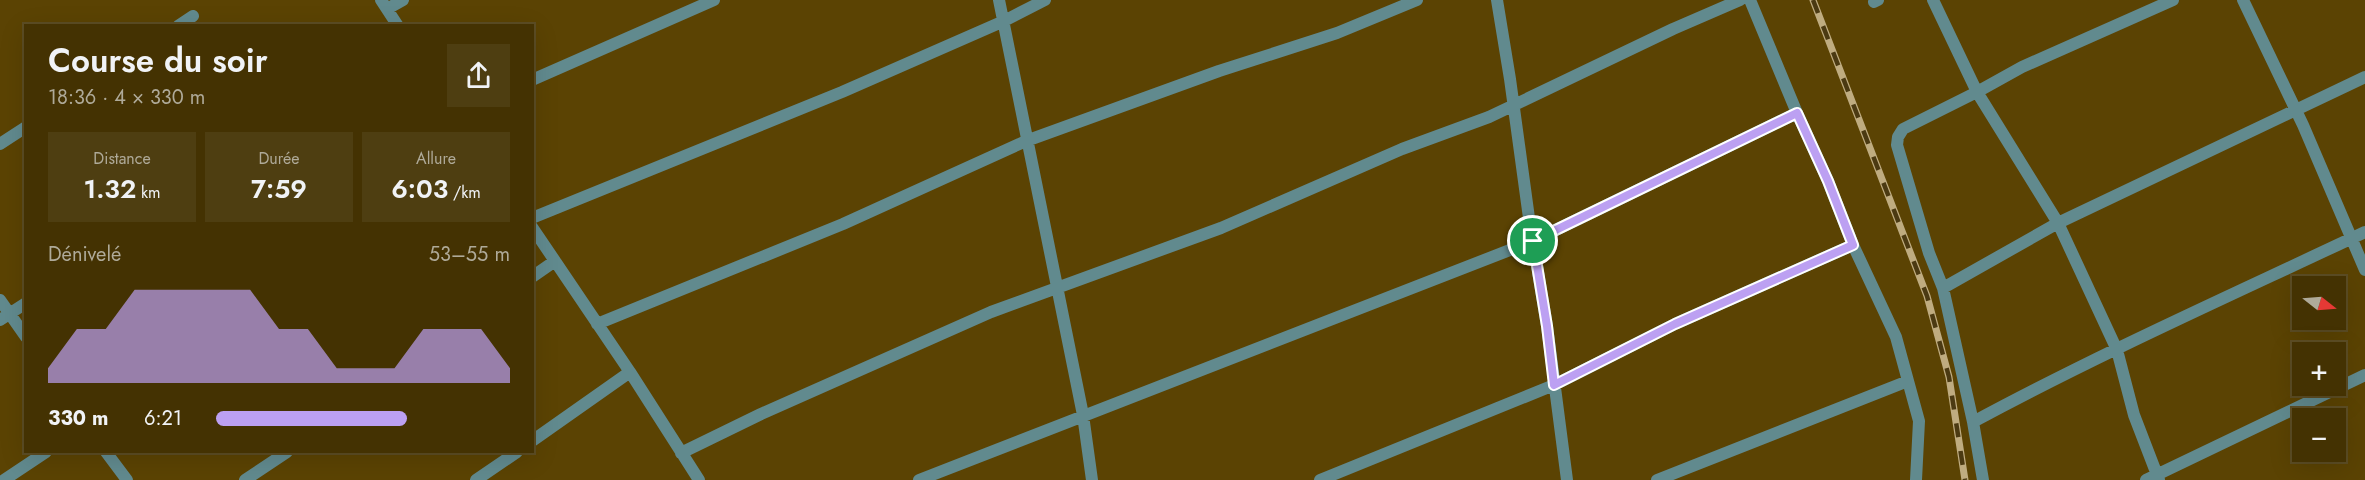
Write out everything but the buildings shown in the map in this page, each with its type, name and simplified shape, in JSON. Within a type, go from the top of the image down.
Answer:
[{"type":"street","points":[[398,24],[384,5],[403,0]]},
{"type":"street","points":[[534,79],[714,0]]},
{"type":"street","points":[[999,0],[1083,415],[1092,480]]},
{"type":"street","points":[[534,217],[842,92],[1004,21],[1045,0]]},
{"type":"street","points":[[597,324],[843,224],[1026,141],[1219,71],[1337,33],[1417,0]]},
{"type":"street","points":[[1497,0],[1547,326],[1567,480]]},
{"type":"street","points":[[681,453],[761,414],[990,312],[1221,228],[1401,148],[1513,106],[1673,29],[1740,0]]},
{"type":"street","points":[[1750,0],[1853,245],[1896,337],[1919,421],[1916,480]]},
{"type":"street","points":[[1933,0],[1977,92],[2058,223],[2117,350],[2154,478],[2365,375]]},
{"type":"street","points":[[1983,480],[1973,422],[1943,288],[1929,253],[1897,144],[1898,136],[1903,129],[2022,67],[2173,0]]},
{"type":"street","points":[[2243,0],[2296,110],[2365,270]]},
{"type":"street","points":[[181,24],[193,16]]},
{"type":"street","points":[[1943,288],[2058,223],[2365,77]]},
{"type":"street","points":[[920,480],[1533,241],[1797,113]]},
{"type":"street","points":[[0,144],[24,128]]},
{"type":"street","points":[[534,230],[630,372],[699,480]]},
{"type":"street","points":[[1973,422],[2228,294],[2365,232]]},
{"type":"street","points":[[1320,480],[1554,385],[1675,324],[1853,245]]},
{"type":"street","points":[[534,276],[555,261]]},
{"type":"street","points":[[0,300],[5,317],[24,335]]},
{"type":"street","points":[[5,317],[24,304]]},
{"type":"street","points":[[534,440],[630,372]]},
{"type":"street","points":[[1657,480],[1908,381]]},
{"type":"street","points":[[4,480],[44,453]]},
{"type":"street","points":[[107,453],[126,480]]},
{"type":"street","points":[[245,480],[286,453]]},
{"type":"street","points":[[476,480],[516,453]]},
{"type":"railway","points":[[1813,0],[1927,296],[1949,377],[1965,480]]},
{"type":"route","points":[[1797,113],[1828,181],[1853,245],[1675,324],[1554,385],[1533,241],[1797,113]]}]
